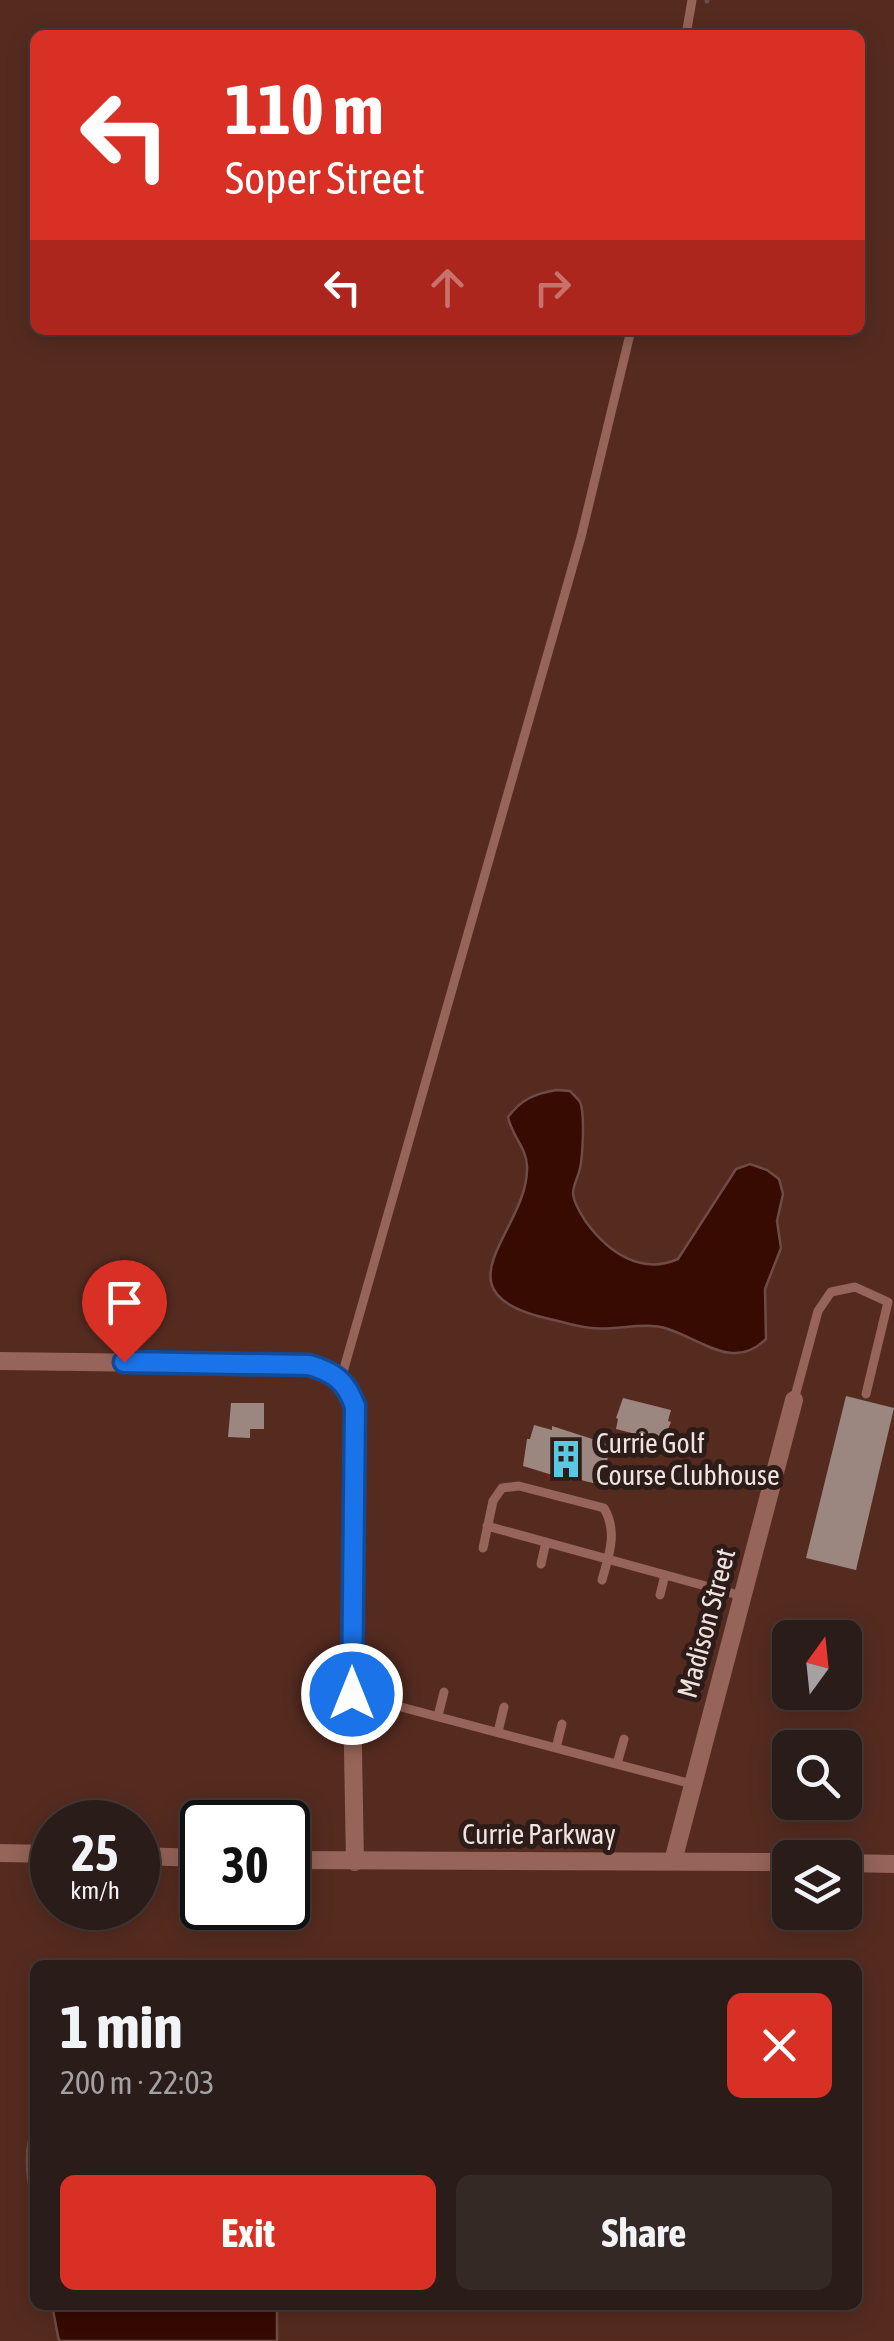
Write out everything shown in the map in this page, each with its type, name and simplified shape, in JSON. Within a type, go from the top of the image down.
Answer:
[{"type":"street","points":[[0,1361],[309,1365],[328,1370],[340,1379],[355,1406],[352,1694],[356,1862]]},
{"type":"street","name":"Madison Street","points":[[674,1861],[794,1400]]},
{"type":"street","points":[[0,1853],[30,1854]]},
{"type":"street","name":"Currie Parkway","points":[[310,1861],[772,1862]]},
{"type":"street","points":[[862,1863],[894,1864]]},
{"type":"lane","points":[[687,30],[692,0]]},
{"type":"lane","points":[[340,1379],[576,556],[630,335]]},
{"type":"lane","points":[[794,1400],[818,1310],[831,1292],[856,1287],[888,1302],[866,1394]]},
{"type":"lane","points":[[483,1548],[493,1501],[502,1488],[519,1486],[604,1508],[612,1521],[602,1580]]},
{"type":"lane","points":[[487,1526],[742,1596]]},
{"type":"lane","points":[[541,1564],[546,1542]]},
{"type":"lane","points":[[660,1595],[665,1575]]},
{"type":"lane","points":[[438,1716],[444,1692]]},
{"type":"lane","points":[[352,1694],[692,1784]]},
{"type":"lane","points":[[498,1732],[504,1707]]},
{"type":"lane","points":[[556,1748],[562,1724]]},
{"type":"lane","points":[[617,1764],[624,1739]]},
{"type":"shaded area","points":[[0,0],[894,0],[894,2341],[0,2341]]},
{"type":"shaded area","points":[[556,1090],[570,1091],[582,1108],[582,1157],[573,1194],[576,1205],[595,1233],[627,1258],[651,1264],[678,1259],[736,1169],[750,1164],[779,1179],[783,1194],[777,1221],[781,1248],[765,1289],[766,1339],[754,1348],[730,1353],[659,1327],[601,1329],[568,1324],[516,1309],[497,1294],[490,1277],[494,1258],[524,1190],[527,1166],[508,1117],[529,1098]]},
{"type":"shaded area","points":[[30,2134],[30,2191],[28,2181]]},
{"type":"shaded area","points":[[53,2310],[277,2310],[277,2341],[59,2341]]},
{"type":"building","points":[[846,1396],[894,1408],[856,1570],[806,1558]]},
{"type":"building","points":[[623,1398],[671,1410],[663,1441],[616,1429]]},
{"type":"building","points":[[231,1403],[264,1403],[264,1429],[250,1429],[250,1438],[228,1437]]},
{"type":"building","name":"Currie Golf Course Clubhouse","points":[[534,1425],[552,1430],[552,1426],[611,1445],[601,1485],[523,1466],[527,1439]]},
{"type":"place","name":"Currie Golf Course Clubhouse","points":[[566,1459]]},
{"type":"route","points":[[124,1362],[309,1365],[328,1370],[350,1391],[355,1406],[352,1694]]}]
